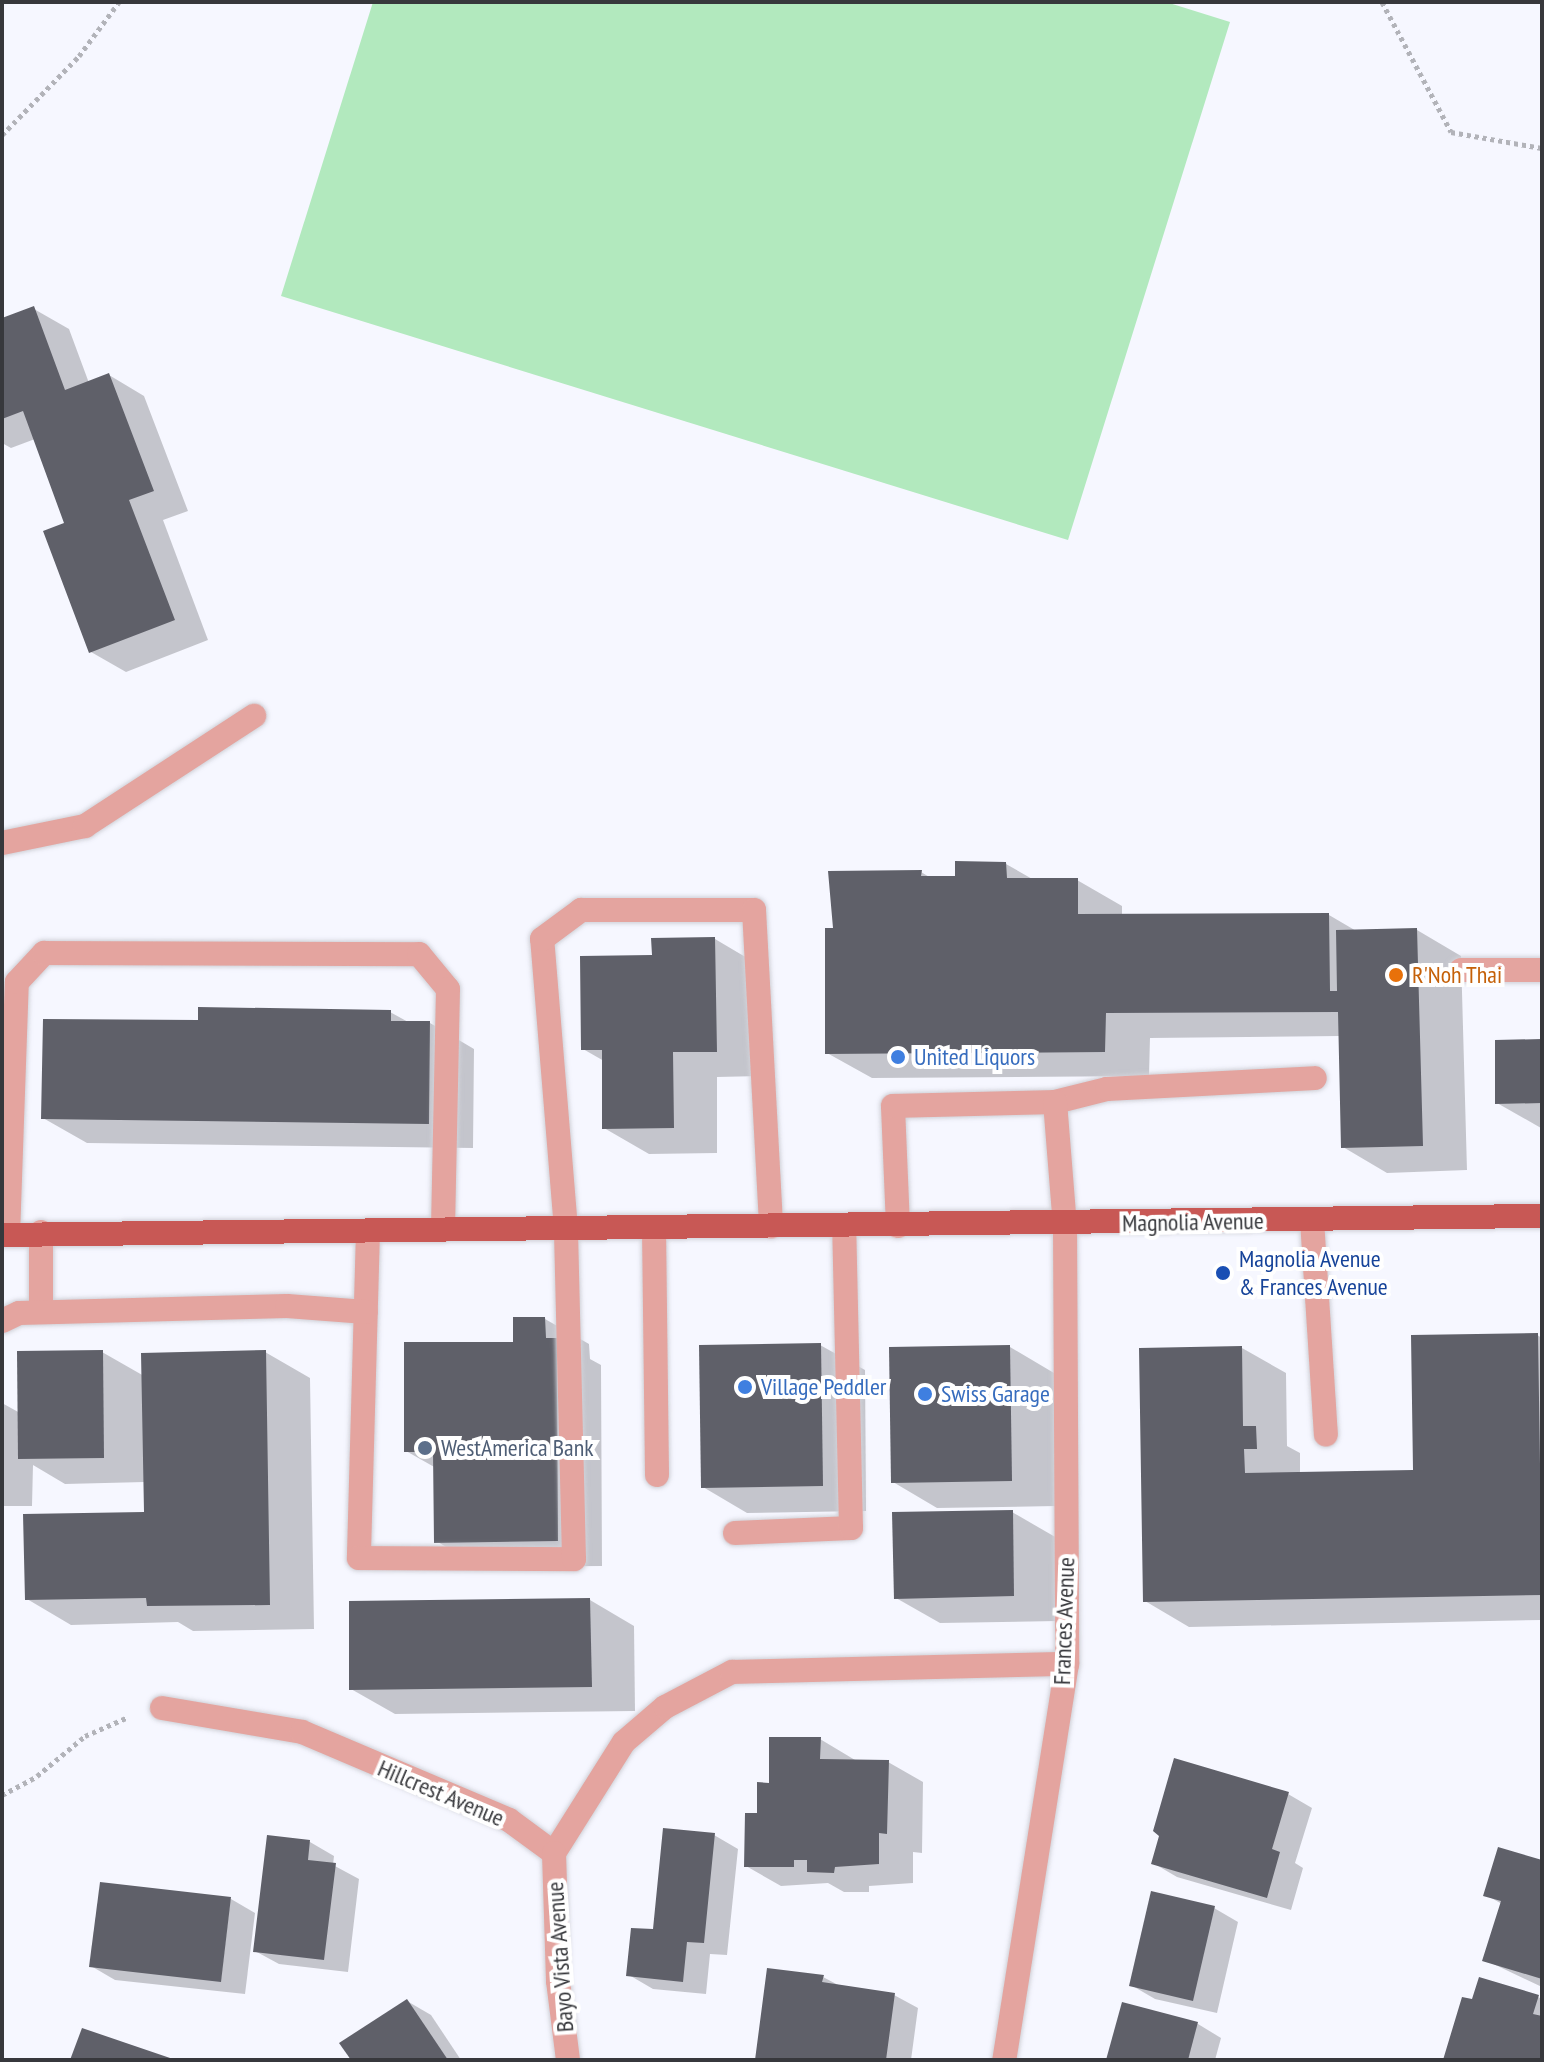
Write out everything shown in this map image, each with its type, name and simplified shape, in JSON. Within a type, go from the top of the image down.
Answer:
[{"type":"main road","name":"Magnolia Avenue","points":[[5,1235],[41,1232],[1065,1225],[1542,1216]]},
{"type":"street","points":[[2,843],[85,826],[254,716]]},
{"type":"street","points":[[368,1231],[359,1558],[574,1559],[566,1229],[542,939],[581,910],[754,910],[771,1227]]},
{"type":"street","points":[[5,1235],[17,982],[44,953],[419,954],[448,989],[443,1230]]},
{"type":"street","points":[[1461,970],[1542,970]]},
{"type":"street","points":[[898,1226],[893,1106],[1055,1102],[1107,1089],[1315,1078]]},
{"type":"street","name":"Frances Avenue","points":[[1004,2060],[1067,1664],[1065,1225],[1055,1102]]},
{"type":"street","points":[[1312,1220],[1326,1435]]},
{"type":"street","points":[[735,1533],[851,1528],[844,1226]]},
{"type":"street","points":[[654,1228],[657,1475]]},
{"type":"street","points":[[41,1232],[41,1312]]},
{"type":"street","points":[[2,1321],[19,1313],[41,1312],[287,1306],[366,1312]]},
{"type":"street","points":[[554,1853],[624,1742],[665,1707],[732,1672],[1067,1664]]},
{"type":"street","name":"Hillcrest Avenue","points":[[162,1708],[302,1732],[509,1820],[554,1853]]},
{"type":"street","name":"Bayo Vista Avenue","points":[[554,1853],[558,1981],[568,2060]]},
{"type":"path","points":[[2,135],[79,56],[119,2]]},
{"type":"path","points":[[1382,2],[1451,132],[1542,148]]},
{"type":"path","points":[[2,1795],[37,1776],[103,1725],[162,1708]]},
{"type":"green space","points":[[373,2],[1166,2],[1230,22],[1068,540],[281,296]]},
{"type":"building","points":[[34,306],[65,390],[109,373],[154,491],[129,500],[175,620],[89,653],[43,531],[64,523],[23,411],[2,419],[2,318]]},
{"type":"building","points":[[955,861],[1006,862],[1007,878],[1078,878],[1078,914],[1329,913],[1330,991],[1337,991],[1336,930],[1417,928],[1423,1146],[1341,1148],[1338,1012],[1106,1013],[1105,1052],[825,1054],[825,928],[833,928],[828,871],[922,870],[921,876],[955,876]]},
{"type":"building","points":[[715,937],[717,1052],[673,1052],[674,1128],[602,1129],[602,1050],[581,1050],[580,956],[652,955],[651,938]]},
{"type":"building","points":[[198,1007],[391,1010],[391,1021],[430,1021],[429,1124],[41,1119],[43,1019],[198,1020]]},
{"type":"building","points":[[1542,1039],[1542,1103],[1495,1104],[1495,1040]]},
{"type":"building","points":[[513,1317],[545,1317],[546,1338],[557,1338],[558,1541],[434,1543],[433,1452],[404,1452],[404,1342],[513,1342]]},
{"type":"building","points":[[1538,1333],[1542,1595],[1143,1602],[1139,1348],[1242,1346],[1243,1426],[1256,1426],[1257,1449],[1244,1449],[1245,1473],[1413,1470],[1411,1335]]},
{"type":"building","points":[[821,1343],[823,1486],[701,1488],[699,1345]]},
{"type":"building","points":[[1010,1345],[1012,1481],[891,1483],[889,1347]]},
{"type":"building","points":[[103,1350],[104,1458],[18,1459],[17,1351]]},
{"type":"building","points":[[266,1350],[270,1605],[147,1606],[146,1598],[25,1600],[23,1514],[144,1512],[141,1353]]},
{"type":"building","points":[[1013,1510],[1014,1596],[894,1599],[892,1512]]},
{"type":"building","points":[[590,1598],[592,1687],[349,1690],[349,1601]]},
{"type":"building","points":[[769,1737],[821,1737],[820,1759],[889,1760],[887,1834],[879,1833],[879,1864],[835,1867],[834,1873],[807,1872],[807,1860],[794,1860],[794,1867],[744,1867],[745,1813],[757,1813],[757,1782],[769,1783]]},
{"type":"building","points":[[1174,1758],[1289,1792],[1272,1849],[1280,1852],[1267,1898],[1151,1864],[1159,1836],[1153,1831]]},
{"type":"building","points":[[663,1828],[715,1833],[704,1943],[687,1942],[683,1982],[626,1976],[631,1928],[653,1929]]},
{"type":"building","points":[[267,1835],[310,1840],[308,1860],[336,1863],[324,1960],[253,1952]]},
{"type":"building","points":[[1498,1847],[1542,1860],[1542,1979],[1482,1961],[1501,1901],[1483,1896]]},
{"type":"building","points":[[100,1882],[231,1897],[221,1982],[89,1967]]},
{"type":"building","points":[[1151,1891],[1215,1906],[1193,2001],[1129,1986]]},
{"type":"building","points":[[767,1968],[824,1975],[822,1982],[895,1993],[886,2060],[755,2060]]},
{"type":"building","points":[[1479,1977],[1539,1995],[1533,2014],[1542,2016],[1542,2060],[1443,2060],[1462,1997],[1472,1999]]},
{"type":"building","points":[[407,1999],[448,2060],[351,2060],[339,2043]]},
{"type":"building","points":[[1122,2002],[1198,2022],[1188,2060],[1106,2060]]},
{"type":"building","points":[[82,2028],[173,2059],[173,2060],[70,2060]]},
{"type":"place","name":"R'Noh Thai","points":[[1396,975]]},
{"type":"place","name":"United Liquors","points":[[898,1057]]},
{"type":"place","name":"Magnolia Avenue & Frances Avenue","points":[[1223,1273]]},
{"type":"place","name":"Village Peddler","points":[[745,1387]]},
{"type":"place","name":"Swiss Garage","points":[[925,1394]]},
{"type":"place","name":"WestAmerica Bank","points":[[425,1448]]}]
